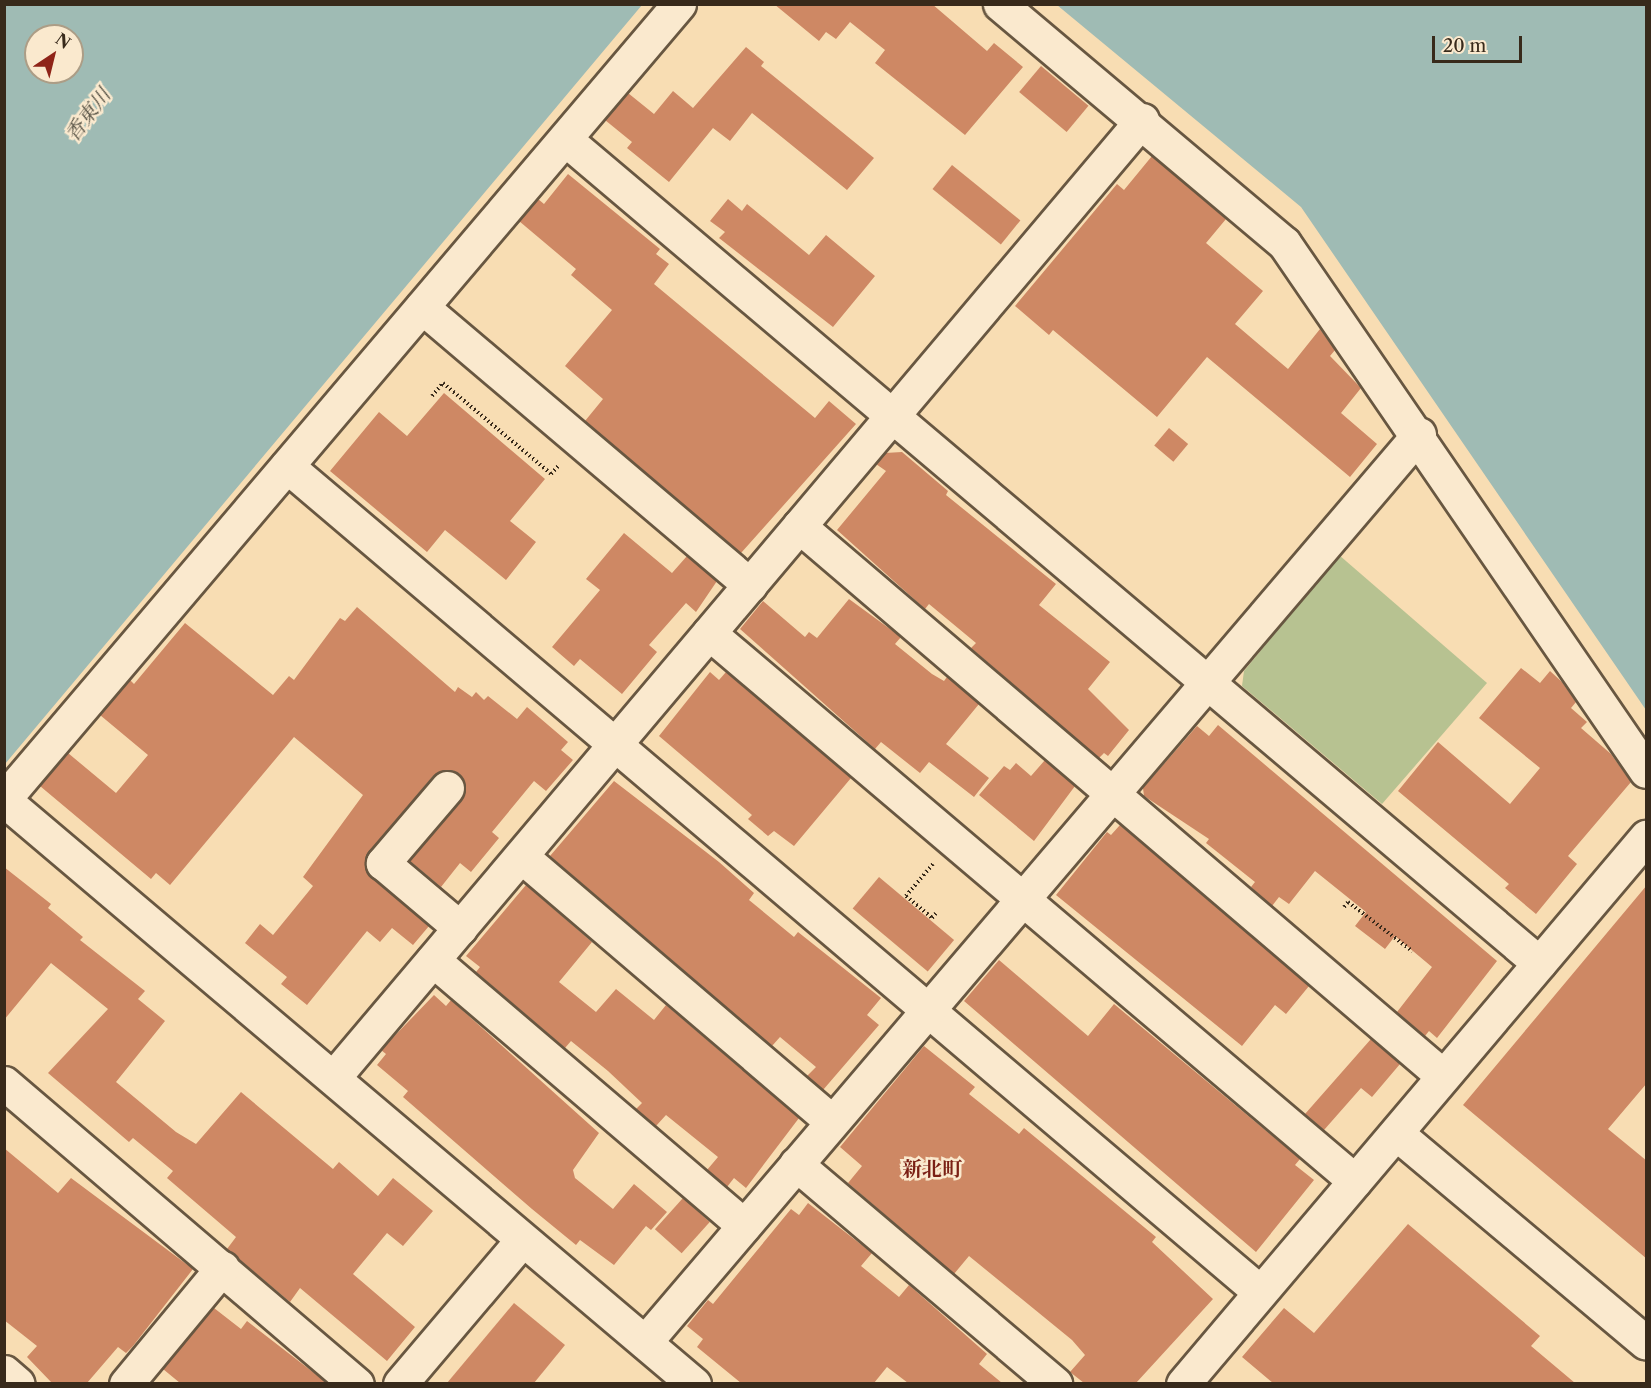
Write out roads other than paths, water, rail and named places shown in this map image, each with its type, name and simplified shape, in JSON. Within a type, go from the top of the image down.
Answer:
[{"type":"street","points":[[679,4],[4,800],[694,1383]]},
{"type":"street","points":[[1000,4],[1142,120],[1284,243],[1419,434],[1647,771]]},
{"type":"street","points":[[333,1078],[1142,120]]},
{"type":"street","points":[[565,140],[1539,963]]},
{"type":"street","points":[[423,307],[750,585]]},
{"type":"street","points":[[645,1342],[1419,434]]},
{"type":"street","points":[[287,466],[1260,1292]]},
{"type":"street","points":[[799,526],[1443,1076]]},
{"type":"street","points":[[710,633],[1025,896],[1355,1181]]},
{"type":"street","points":[[447,788],[383,863],[460,928]]},
{"type":"street","points":[[1192,1380],[1260,1292],[1647,837]]},
{"type":"street","points":[[521,855],[832,1122]]},
{"type":"street","points":[[433,960],[744,1226]]},
{"type":"street","points":[[4,1083],[357,1383]]},
{"type":"street","points":[[1396,1133],[1647,1343]]},
{"type":"street","points":[[796,1164],[1055,1383]]},
{"type":"street","points":[[400,1383],[522,1240]]},
{"type":"street","points":[[128,1383],[222,1268]]},
{"type":"street","points":[[4,1372],[18,1383]]},
{"type":"water","name":"香東川","points":[[4,5],[642,5],[5,764]]},
{"type":"water","points":[[1057,5],[1646,5],[1646,710],[1301,207]]},
{"type":"district","name":"新北町","points":[[932,1169]]}]
